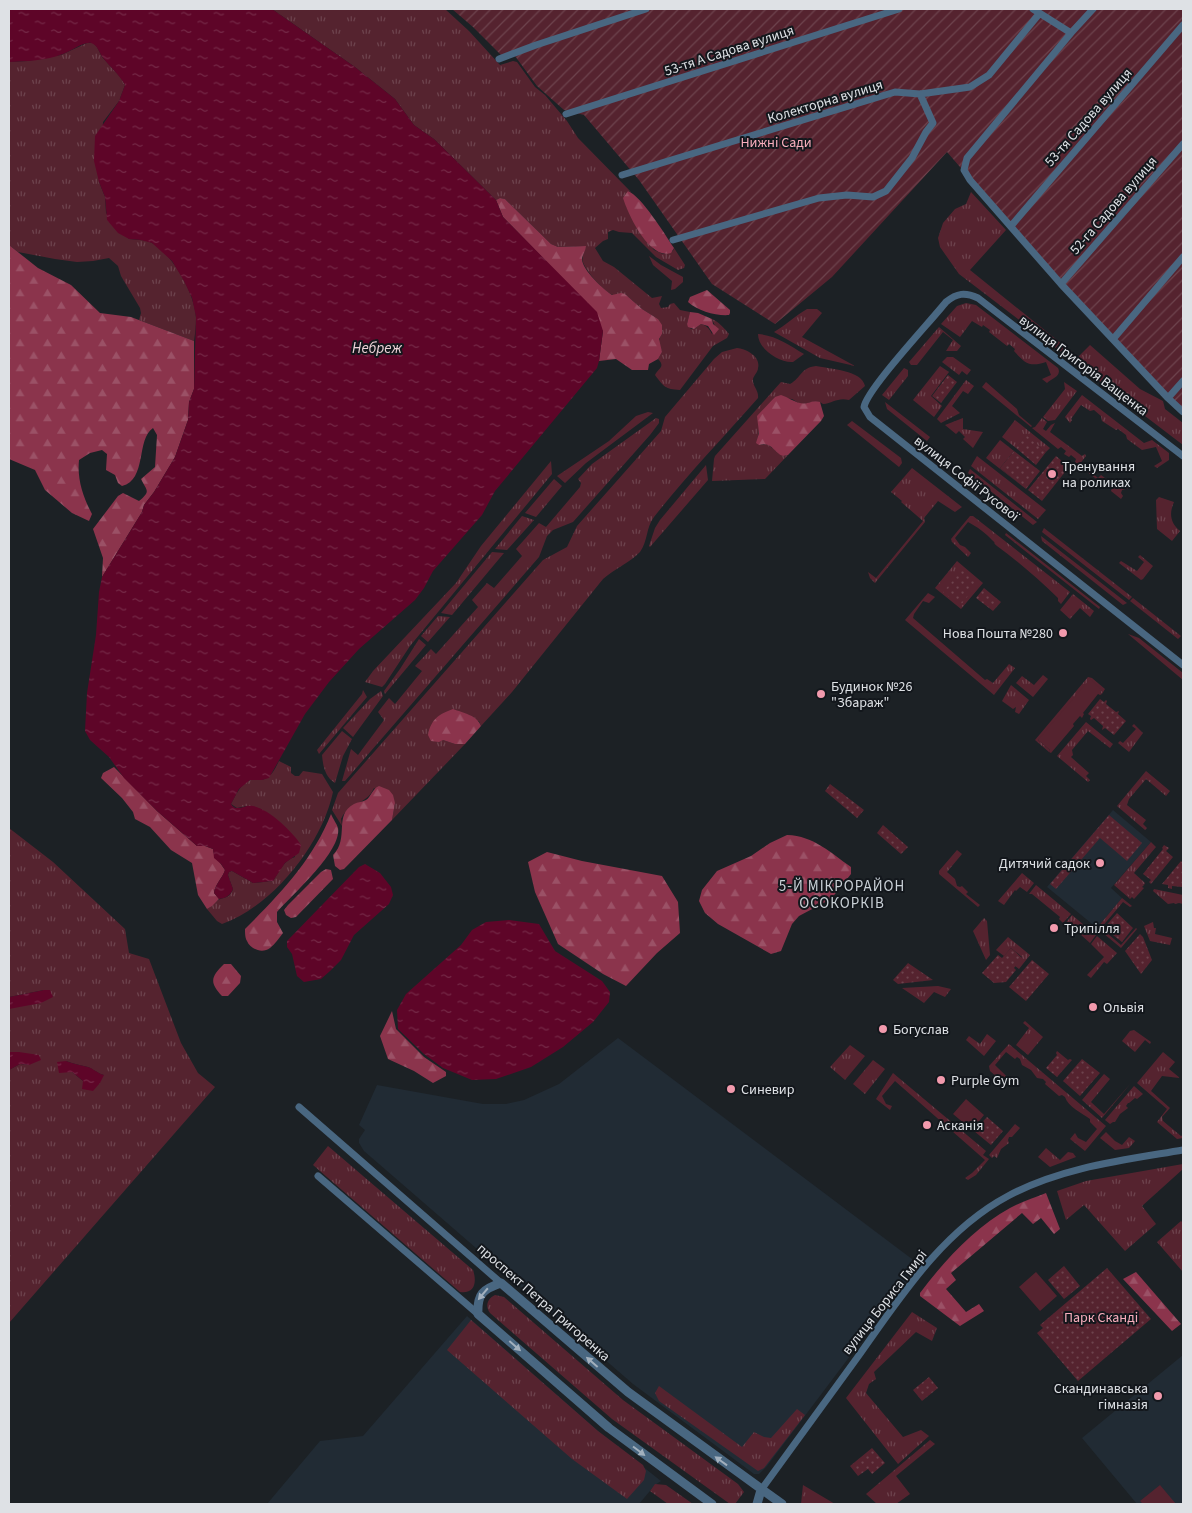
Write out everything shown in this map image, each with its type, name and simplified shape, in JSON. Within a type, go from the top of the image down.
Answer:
[{"type":"street","points":[[499,59],[646,9]]},
{"type":"street","name":"53-тя А Садова вулиця","points":[[566,114],[899,9]]},
{"type":"street","points":[[1093,9],[967,158],[964,170],[965,174],[1061,284],[1183,412]]},
{"type":"street","points":[[1036,11],[1071,33]]},
{"type":"street","name":"Колекторна вулиця","points":[[622,175],[895,92],[920,94],[970,87],[989,75],[1036,11]]},
{"type":"street","name":"53-тя Садова вулиця","points":[[1011,226],[1183,25]]},
{"type":"street","points":[[673,240],[819,198],[847,195],[873,198],[886,191],[912,158],[933,123],[920,94]]},
{"type":"street","name":"52-га Садова вулиця","points":[[1061,284],[1183,144]]},
{"type":"street","points":[[1114,338],[1183,257]]},
{"type":"street","name":"вулиця Григорія Ващенка","points":[[969,294],[978,298],[1183,456]]},
{"type":"street","name":"вулиця Софії Русової","points":[[969,294],[954,295],[946,302],[868,396],[864,408],[866,412],[1183,664]]},
{"type":"street","points":[[1168,398],[1183,381]]},
{"type":"street","name":"проспект Петра Григоренка","points":[[298,1107],[628,1392],[760,1490],[782,1504]]},
{"type":"street","name":"вулиця Бориса Гмирі","points":[[760,1490],[913,1281],[949,1241],[974,1219],[993,1205],[1016,1192],[1088,1166],[1183,1150]]},
{"type":"street","points":[[318,1176],[609,1428],[712,1504]]},
{"type":"street","points":[[478,1314],[478,1300],[481,1295],[492,1286],[501,1283]]},
{"type":"street","points":[[756,1504],[760,1490]]},
{"type":"shaded area","name":"Дитячий садок","points":[[1113,810],[1151,842],[1111,888],[1122,898],[1097,928],[1047,887]]},
{"type":"shaded area","points":[[618,1038],[912,1259],[912,1274],[759,1474],[754,1474],[633,1384],[364,1151],[359,1143],[359,1139],[365,1130],[359,1125],[377,1085],[483,1104],[506,1104],[524,1100],[559,1084]]},
{"type":"shaded area","points":[[467,1316],[598,1431],[661,1481],[655,1485],[639,1504],[267,1504],[320,1441],[363,1436]]},
{"type":"shaded area","name":"Скандинавська гімназія","points":[[1183,1355],[1183,1504],[1137,1504],[1082,1438]]},
{"type":"green space","points":[[272,9],[445,9],[469,31],[500,65],[513,61],[517,62],[535,87],[545,95],[567,121],[578,138],[631,192],[628,191],[626,206],[638,229],[654,250],[663,254],[673,251],[674,248],[685,265],[684,268],[678,270],[656,257],[632,233],[613,230],[608,232],[608,239],[595,248],[603,261],[614,267],[652,298],[662,296],[659,304],[661,308],[668,307],[674,303],[680,310],[690,312],[687,324],[691,329],[701,324],[708,328],[712,334],[715,326],[712,319],[719,323],[729,334],[727,338],[713,346],[680,390],[665,387],[655,375],[661,366],[658,359],[662,352],[659,339],[662,334],[658,319],[642,309],[625,294],[613,295],[595,280],[583,262],[586,246],[558,247],[551,244],[505,199],[500,198],[496,200],[434,139],[414,125],[395,99],[355,67]]},
{"type":"green space","name":"Нижні Сади","points":[[452,9],[1183,9],[1183,408],[1170,397],[1012,227],[947,152],[832,277],[775,324],[712,284],[639,180],[584,115],[564,110],[537,86],[515,56],[502,56]]},
{"type":"green space","points":[[87,43],[93,43],[97,47],[102,57],[125,85],[119,101],[103,122],[99,182],[105,197],[106,213],[129,239],[143,240],[152,243],[160,249],[168,256],[182,276],[195,308],[194,341],[139,320],[140,308],[121,276],[118,266],[109,258],[77,262],[18,252],[9,245],[9,62],[28,61],[61,55]]},
{"type":"green space","points":[[628,191],[640,200],[659,225],[674,248],[671,253],[655,250],[647,243],[635,224],[623,198]]},
{"type":"green space","points":[[971,192],[1006,230],[970,270],[1078,357],[1090,345],[1140,389],[1163,401],[1165,409],[1183,423],[1183,445],[959,274],[940,247],[938,238],[943,223],[955,209],[966,204]]},
{"type":"green space","points":[[500,198],[505,199],[551,244],[558,247],[586,246],[582,258],[583,263],[598,284],[612,295],[625,294],[642,309],[658,319],[662,325],[662,334],[659,339],[662,352],[658,359],[649,364],[648,370],[632,370],[616,359],[599,361],[603,331],[545,260],[503,217],[496,200]]},
{"type":"green space","points":[[9,245],[38,268],[71,285],[100,313],[131,317],[194,341],[194,389],[189,402],[188,420],[175,457],[144,505],[142,512],[102,577],[103,558],[93,529],[118,496],[123,493],[139,501],[145,495],[147,491],[141,479],[155,467],[157,435],[153,428],[148,433],[144,441],[135,476],[130,482],[122,486],[118,483],[115,475],[106,470],[107,454],[102,450],[90,453],[79,460],[81,488],[92,514],[89,521],[72,513],[45,490],[35,470],[9,459]]},
{"type":"green space","points":[[649,256],[683,277],[683,282],[671,290],[672,281],[653,265]]},
{"type":"green space","points":[[707,290],[730,310],[729,315],[707,312],[688,302],[690,297]]},
{"type":"green space","points":[[966,303],[976,305],[1058,368],[1058,375],[1047,383],[1042,379],[1051,375],[1046,362],[1040,364],[1027,363],[1014,351],[1015,349],[1009,344],[1007,346],[983,325],[982,327],[972,321],[960,337],[941,324],[957,306]]},
{"type":"green space","points":[[807,309],[817,309],[822,313],[802,337],[855,366],[820,358],[774,332]]},
{"type":"green space","points":[[690,312],[712,319],[713,324],[719,329],[714,335],[708,326],[701,324],[694,329],[688,327]]},
{"type":"green space","points":[[939,327],[961,346],[957,351],[946,351],[953,340],[943,332],[917,365],[911,365],[909,362]]},
{"type":"green space","points":[[758,334],[776,338],[804,354],[793,362],[776,358],[765,350]]},
{"type":"green space","points":[[737,348],[752,354],[757,360],[758,369],[753,381],[758,398],[654,517],[640,552],[603,579],[512,692],[481,726],[479,721],[443,740],[455,744],[465,744],[392,820],[395,803],[374,788],[366,798],[349,808],[341,819],[342,826],[332,810],[338,793],[543,560],[567,547],[577,526],[661,431],[665,417],[714,359],[722,352]]},
{"type":"green space","points":[[947,357],[953,357],[971,370],[967,375],[962,371],[959,375],[942,362]]},
{"type":"green space","points":[[816,366],[852,373],[863,381],[865,386],[849,400],[845,399],[823,404],[816,402],[801,404],[792,399],[775,397],[762,411],[759,418],[758,442],[759,445],[767,444],[783,456],[788,455],[765,479],[712,481],[715,456],[781,382],[790,384],[804,371]]},
{"type":"green space","points":[[940,366],[949,372],[931,396],[942,406],[934,417],[913,400]]},
{"type":"green space","points":[[904,368],[908,370],[908,376],[889,400],[882,395]]},
{"type":"green space","points":[[948,375],[957,382],[941,403],[932,396]]},
{"type":"green space","points":[[966,380],[974,386],[968,394],[963,391],[952,406],[960,413],[941,423],[937,419]]},
{"type":"green space","points":[[986,382],[1017,409],[1019,415],[1032,426],[982,387]]},
{"type":"green space","points":[[1064,382],[1077,391],[1055,420],[1048,421],[1043,417],[1065,389]]},
{"type":"green space","points":[[781,395],[800,403],[820,402],[824,416],[788,455],[783,456],[767,444],[759,445],[756,443],[759,433],[757,416],[775,397]]},
{"type":"green space","points":[[1082,395],[1144,443],[1152,440],[1169,453],[1169,460],[1157,468],[1154,466],[1162,461],[1156,447],[1142,450],[1127,439],[1126,435],[1118,429],[1116,430],[1102,421],[1101,416],[1094,410],[1090,411],[1081,405],[1070,423],[1065,417]]},
{"type":"green space","points":[[885,402],[930,437],[927,441],[887,409]]},
{"type":"green space","points":[[648,412],[653,413],[586,463],[565,483],[557,476],[609,441],[636,416]]},
{"type":"green space","points":[[656,418],[659,419],[659,423],[650,435],[573,522],[553,530],[547,536],[539,557],[345,781],[342,781],[351,749],[358,755],[384,720],[378,712],[389,698],[395,704],[422,671],[415,666],[431,649],[436,654],[478,607],[472,600],[487,583],[494,588],[522,556],[516,549],[539,523],[546,527],[580,487],[581,483],[578,479],[592,464]]},
{"type":"green space","points":[[963,418],[963,429],[983,432],[973,448],[963,439],[965,437],[959,431],[956,434],[945,425]]},
{"type":"green space","points":[[1042,418],[1047,422],[1043,429],[1046,431],[1055,423],[1050,432],[1082,456],[1085,454],[1086,456],[1079,465],[1071,455],[1069,457],[1064,454],[1066,451],[1061,447],[1058,449],[1032,428]]},
{"type":"green space","points":[[1015,420],[1050,448],[1046,452],[1026,436],[1016,448],[1002,437]]},
{"type":"green space","points":[[852,421],[901,458],[902,463],[899,467],[847,425]]},
{"type":"green space","points":[[1026,435],[1046,452],[1036,465],[1016,448]]},
{"type":"green space","points":[[1000,440],[1014,451],[1000,468],[1026,489],[986,458]]},
{"type":"green space","points":[[1014,451],[1040,471],[1026,489],[1000,468]]},
{"type":"green space","points":[[977,456],[1046,510],[1038,519],[971,466]]},
{"type":"green space","points":[[1056,456],[1069,467],[1042,501],[1028,490]]},
{"type":"green space","points":[[551,461],[552,474],[410,646],[385,684],[382,687],[365,682],[373,671],[456,583],[481,546]]},
{"type":"green space","points":[[1081,464],[1098,478],[1101,475],[1113,484],[1116,482],[1129,488],[1122,490],[1123,496],[1121,499],[1111,491],[1112,488],[1107,484],[1105,486],[1080,466]]},
{"type":"green space","points":[[706,465],[708,480],[650,547],[655,528],[660,520]]},
{"type":"green space","points":[[912,468],[962,507],[955,512],[938,501],[924,518],[925,522],[875,583],[870,578],[868,572],[876,578],[923,521],[891,492]]},
{"type":"green space","points":[[970,469],[1037,522],[1033,525],[968,473]]},
{"type":"green space","points":[[554,479],[562,486],[536,517],[525,513]]},
{"type":"green space","points":[[1159,497],[1174,502],[1171,518],[1174,525],[1180,531],[1172,541],[1157,529],[1156,500]]},
{"type":"green space","points":[[522,516],[534,520],[507,550],[495,549]]},
{"type":"green space","points":[[970,516],[973,516],[1070,592],[1061,604],[1058,598],[1036,577],[984,533],[968,522],[955,538],[960,545],[971,553],[968,557],[952,542],[951,539]]},
{"type":"green space","points":[[1044,528],[1132,597],[1129,600],[1042,532]]},
{"type":"green space","points":[[1006,533],[1100,607],[1099,609],[1005,535]]},
{"type":"green space","points":[[1041,536],[1127,603],[1123,605],[1042,541]]},
{"type":"green space","points":[[492,552],[504,553],[452,615],[441,613]]},
{"type":"green space","points":[[1140,555],[1153,566],[1141,580],[1119,563],[1121,561],[1137,571],[1144,562],[1138,557]]},
{"type":"green space","points":[[957,561],[983,583],[961,609],[935,588]]},
{"type":"green space","points":[[962,570],[978,583],[960,606],[943,592]]},
{"type":"green space","points":[[984,588],[1001,602],[993,611],[976,598]]},
{"type":"green space","points":[[928,593],[935,597],[929,603],[923,601],[913,618],[985,680],[987,679],[993,683],[1009,664],[1015,668],[994,695],[905,620]]},
{"type":"green space","points":[[1073,594],[1094,611],[1090,617],[1080,608],[1070,619],[1060,610]]},
{"type":"green space","points":[[1133,598],[1181,636],[1178,639],[1130,601]]},
{"type":"green space","points":[[438,616],[450,617],[428,642],[421,636]]},
{"type":"green space","points":[[1128,634],[1139,638],[1183,673],[1183,680]]},
{"type":"green space","points":[[419,639],[426,645],[385,694],[384,691]]},
{"type":"green space","points":[[1043,675],[1048,679],[1033,697],[1016,683],[1022,676],[1034,685]]},
{"type":"green space","points":[[1088,677],[1105,689],[1102,694],[1100,692],[1102,690],[1038,740],[1050,750],[1049,752],[1035,740]]},
{"type":"green space","points":[[1090,679],[1102,690],[1100,692],[1102,694],[1098,694],[1083,713],[1082,718],[1080,716],[1051,753],[1049,752],[1050,750],[1038,740]]},
{"type":"green space","points":[[1011,685],[1029,700],[1019,714],[1015,712],[1016,707],[1013,709],[1002,701]]},
{"type":"green space","points":[[363,690],[367,697],[319,754],[317,750],[362,694]]},
{"type":"green space","points":[[381,691],[383,696],[353,737],[343,728],[370,699]]},
{"type":"green space","points":[[1100,699],[1104,702],[1106,700],[1106,704],[1116,712],[1119,711],[1118,714],[1126,721],[1114,735],[1105,728],[1102,730],[1103,726],[1094,718],[1091,720],[1091,716],[1088,714]]},
{"type":"green space","points":[[453,709],[473,717],[481,726],[465,744],[455,744],[443,740],[439,742],[431,741],[428,735],[431,725],[440,715]]},
{"type":"green space","points":[[1086,722],[1113,744],[1110,748],[1088,731],[1072,750],[1073,755],[1071,757],[1089,773],[1086,776],[1090,780],[1088,782],[1057,756]]},
{"type":"green space","points":[[1134,724],[1143,733],[1129,752],[1118,743],[1120,741],[1123,743],[1136,729],[1132,726]]},
{"type":"green space","points":[[342,731],[352,739],[343,756],[335,783],[327,774],[322,755]]},
{"type":"green space","points":[[279,761],[291,767],[291,773],[295,776],[299,776],[303,771],[322,774],[333,792],[327,812],[306,852],[277,888],[241,915],[222,924],[207,909],[217,901],[228,896],[233,889],[228,875],[229,872],[232,871],[253,883],[273,881],[285,864],[295,857],[286,828],[261,809],[246,806],[237,808],[231,804],[245,783],[251,780],[264,780],[272,774]]},
{"type":"green space","points":[[114,767],[157,811],[197,846],[213,849],[214,854],[225,870],[214,893],[219,899],[212,906],[207,909],[198,895],[192,863],[171,850],[150,827],[135,819],[133,812],[122,798],[101,778],[103,773]]},
{"type":"green space","points":[[1146,771],[1170,791],[1166,796],[1146,779],[1129,799],[1127,805],[1146,820],[1143,824],[1147,828],[1145,830],[1117,806]]},
{"type":"green space","points":[[830,784],[864,810],[857,818],[825,791]]},
{"type":"green space","points":[[379,786],[389,790],[393,795],[395,803],[392,820],[344,869],[340,870],[335,866],[333,855],[340,841],[344,814],[354,804],[368,799]]},
{"type":"green space","points":[[331,814],[338,828],[337,838],[315,872],[277,912],[277,922],[283,933],[267,950],[260,951],[253,948],[246,940],[245,929],[282,890],[305,862],[324,831]]},
{"type":"green space","points":[[1109,815],[1142,843],[1127,861],[1100,838],[1056,889],[1050,884]]},
{"type":"green space","points":[[883,825],[908,847],[901,854],[877,833]]},
{"type":"green space","points":[[9,828],[53,862],[125,929],[129,953],[149,959],[181,1043],[198,1073],[215,1087],[9,1323],[9,1070],[20,1064],[29,1065],[19,1052],[9,1052],[9,1009],[44,990],[9,997]],"holes":[[[66,1061],[88,1067],[104,1075],[83,1081],[72,1072]]]},
{"type":"green space","points":[[787,835],[806,838],[822,846],[851,867],[851,874],[831,899],[799,916],[792,924],[781,951],[771,954],[718,924],[705,913],[699,901],[702,890],[717,871],[751,856],[770,843]]},
{"type":"green space","points":[[1151,842],[1156,847],[1134,873],[1145,883],[1144,885],[1128,872],[1129,898],[1114,885]]},
{"type":"green space","points":[[1164,845],[1169,848],[1166,851],[1173,857],[1151,884],[1149,882],[1151,880],[1143,874],[1163,849]]},
{"type":"green space","points":[[957,850],[962,854],[947,872],[955,879],[957,886],[962,886],[968,892],[966,894],[980,905],[978,907],[939,874],[939,871]]},
{"type":"green space","points":[[547,852],[582,861],[662,876],[678,902],[680,933],[657,953],[626,986],[603,974],[558,944],[535,892],[528,862]]},
{"type":"green space","points":[[1181,861],[1183,863],[1183,886],[1172,886],[1172,889],[1168,888],[1168,885],[1162,884]]},
{"type":"green space","points":[[326,869],[331,870],[333,879],[296,917],[291,918],[286,915],[284,910],[288,905]]},
{"type":"green space","points":[[1128,871],[1144,885],[1142,887],[1144,888],[1134,899],[1132,897],[1130,899],[1130,896],[1117,885]]},
{"type":"green space","points":[[1022,873],[1034,883],[1027,892],[1020,887],[1015,890],[1004,905],[998,901]]},
{"type":"green space","points":[[1036,885],[1071,914],[1063,923],[1059,919],[1060,917],[1032,894],[1029,894]]},
{"type":"green space","points":[[1154,889],[1183,895],[1183,904],[1168,904],[1153,891]]},
{"type":"green space","points":[[1122,898],[1132,906],[1130,907],[1123,902],[1101,928],[1121,945],[1137,929],[1121,948],[1097,928]]},
{"type":"green space","points":[[1117,913],[1133,928],[1122,942],[1104,928]]},
{"type":"green space","points":[[1072,915],[1096,935],[1090,943],[1071,926],[1069,927],[1065,924]]},
{"type":"green space","points":[[984,918],[987,921],[990,955],[986,960],[973,931]]},
{"type":"green space","points":[[1153,922],[1154,928],[1156,928],[1155,934],[1172,938],[1170,945],[1150,941],[1144,926]]},
{"type":"green space","points":[[1140,934],[1152,960],[1141,974],[1125,951]]},
{"type":"green space","points":[[1097,936],[1117,953],[1107,964],[1104,962],[1091,978],[1087,975],[1104,957],[1091,944]]},
{"type":"green space","points":[[1008,937],[1030,955],[1019,969],[1015,966],[1022,957],[1011,948],[1004,956],[996,950]]},
{"type":"green space","points":[[1011,948],[1022,958],[1014,968],[1016,970],[1006,982],[994,983],[982,973],[998,955],[1002,958]]},
{"type":"green space","points":[[1032,960],[1049,974],[1026,1001],[1009,987]]},
{"type":"green space","points":[[908,963],[933,980],[898,984],[893,980]]},
{"type":"green space","points":[[224,964],[231,964],[241,976],[240,983],[228,996],[222,996],[213,983],[214,976]]},
{"type":"green space","points":[[938,986],[951,989],[945,997],[934,992],[924,1003],[902,988]]},
{"type":"green space","points":[[392,1011],[396,1029],[424,1057],[446,1072],[446,1076],[433,1083],[414,1071],[388,1059],[380,1036]]},
{"type":"green space","points":[[1025,1021],[1043,1037],[1028,1055],[1016,1045],[1029,1028],[1023,1023]]},
{"type":"green space","points":[[1134,1030],[1151,1042],[1150,1044],[1145,1040],[1135,1052],[1122,1041],[1130,1031]]},
{"type":"green space","points":[[987,1034],[996,1041],[984,1056],[966,1040],[969,1036],[980,1044]]},
{"type":"green space","points":[[1009,1044],[1106,1126],[1085,1151],[1070,1139],[1075,1133],[1078,1138],[1086,1142],[1097,1129],[1090,1122],[1090,1119],[1072,1107],[1065,1097],[1059,1096],[1045,1084],[1046,1082],[1043,1079],[1037,1078],[1031,1070],[1022,1065],[1020,1059],[1017,1057],[1015,1059],[1006,1052],[995,1065],[1010,1081],[1006,1085],[990,1071],[989,1066]]},
{"type":"green space","points":[[850,1045],[865,1056],[845,1080],[830,1067]]},
{"type":"green space","points":[[1057,1051],[1068,1060],[1072,1060],[1057,1077],[1046,1068],[1057,1055]]},
{"type":"green space","points":[[1163,1052],[1175,1062],[1169,1069],[1180,1078],[1162,1076],[1151,1091],[1170,1108],[1162,1117],[1163,1121],[1181,1136],[1183,1135],[1183,1138],[1177,1139],[1157,1122],[1167,1109],[1137,1083]]},
{"type":"green space","points":[[1082,1059],[1100,1073],[1080,1096],[1063,1081]]},
{"type":"green space","points":[[873,1060],[885,1069],[865,1094],[853,1084]]},
{"type":"green space","points":[[893,1073],[986,1151],[983,1155],[989,1159],[976,1175],[968,1180],[965,1178],[985,1160],[895,1081],[882,1096],[886,1104],[892,1106],[890,1110],[876,1099]]},
{"type":"green space","points":[[1104,1074],[1110,1079],[1091,1102],[1104,1114],[1131,1083],[1102,1118],[1082,1100]]},
{"type":"green space","points":[[1134,1086],[1143,1094],[1128,1103],[1126,1106],[1128,1108],[1120,1114],[1115,1122],[1110,1124],[1105,1120]]},
{"type":"green space","points":[[966,1099],[984,1115],[972,1130],[953,1114]]},
{"type":"green space","points":[[987,1117],[1003,1131],[991,1145],[974,1131]]},
{"type":"green space","points":[[1015,1124],[1020,1128],[1012,1137],[1009,1137],[1009,1143],[1001,1149],[997,1158],[994,1156],[992,1158],[989,1155]]},
{"type":"green space","points":[[1106,1132],[1122,1145],[1129,1137],[1135,1141],[1129,1148],[1115,1150],[1100,1138]]},
{"type":"green space","points":[[328,1146],[473,1270],[475,1283],[472,1289],[460,1292],[313,1165]]},
{"type":"green space","points":[[1046,1148],[1060,1160],[1068,1152],[1073,1153],[1076,1157],[1050,1167],[1038,1157]]},
{"type":"green space","points":[[1183,1164],[1183,1169],[1142,1206],[1156,1224],[1125,1251],[1084,1205],[1066,1220],[1057,1191],[1086,1181]]},
{"type":"green space","points":[[1046,1193],[1060,1229],[1054,1234],[1041,1218],[1033,1224],[1022,1213],[951,1273],[956,1280],[946,1289],[966,1312],[979,1304],[984,1311],[960,1326],[920,1296],[920,1293],[939,1269],[972,1235],[1010,1208]]},
{"type":"green space","points":[[1181,1221],[1183,1223],[1183,1272],[1157,1242]]},
{"type":"green space","points":[[1064,1266],[1080,1286],[1064,1299],[1048,1280]]},
{"type":"green space","name":"Парк Сканді","points":[[1107,1268],[1151,1319],[1078,1381],[1037,1333],[1043,1328],[1040,1325]]},
{"type":"green space","points":[[1036,1272],[1057,1296],[1040,1311],[1019,1287]]},
{"type":"green space","points":[[1136,1272],[1181,1324],[1172,1331],[1123,1279]]},
{"type":"green space","points":[[495,1295],[504,1297],[623,1400],[738,1484],[744,1492],[735,1504],[730,1504],[612,1419],[490,1313],[488,1303]]},
{"type":"green space","points":[[912,1312],[937,1328],[932,1341],[916,1332],[874,1372],[876,1379],[869,1384],[866,1393],[903,1437],[921,1430],[929,1436],[898,1464],[846,1398]]},
{"type":"green space","points":[[471,1320],[598,1431],[643,1465],[646,1471],[644,1480],[627,1499],[572,1459],[447,1350]]},
{"type":"green space","points":[[929,1377],[938,1388],[922,1401],[913,1390]]},
{"type":"green space","points":[[659,1386],[742,1447],[754,1432],[771,1438],[797,1409],[805,1415],[764,1468],[758,1471],[659,1401],[655,1393]]},
{"type":"green space","points":[[930,1440],[935,1444],[896,1476],[910,1494],[896,1504],[877,1504],[866,1494]]},
{"type":"green space","points":[[872,1448],[885,1463],[872,1474],[868,1469],[858,1476],[850,1466]]},
{"type":"green space","points":[[655,1484],[666,1485],[693,1504],[668,1504],[650,1491]]},
{"type":"green space","points":[[803,1485],[835,1504],[801,1504]]},
{"type":"green space","points":[[1160,1485],[1176,1504],[1143,1504],[1140,1501]]},
{"type":"water","name":"Небреж","points":[[9,9],[272,9],[355,67],[395,99],[414,125],[434,139],[496,200],[503,217],[597,312],[603,331],[597,368],[495,491],[482,515],[433,571],[415,600],[359,649],[329,682],[305,714],[269,778],[250,780],[239,789],[231,804],[233,807],[253,806],[259,808],[273,816],[287,828],[301,845],[299,853],[285,863],[273,881],[253,883],[232,871],[229,872],[228,875],[233,889],[229,895],[221,899],[214,893],[225,870],[214,858],[213,849],[197,846],[157,811],[124,778],[109,757],[90,740],[85,731],[87,693],[102,577],[142,512],[144,505],[175,457],[188,420],[189,402],[194,389],[196,317],[192,298],[172,261],[152,243],[129,239],[118,233],[107,220],[105,197],[94,161],[95,136],[119,101],[125,85],[123,81],[103,58],[97,47],[91,43],[50,58],[9,62]]},
{"type":"water","points":[[365,864],[380,873],[391,887],[393,895],[389,904],[354,935],[341,960],[330,971],[321,979],[304,982],[297,976],[292,954],[287,947],[287,941],[359,867]]},
{"type":"water","points":[[509,920],[539,924],[555,951],[602,981],[610,992],[609,1002],[593,1022],[563,1047],[531,1067],[496,1079],[472,1080],[443,1068],[424,1054],[398,1029],[397,1010],[406,994],[461,945],[472,930],[486,922]]},
{"type":"water","points":[[50,990],[53,997],[41,1003],[9,1009],[9,997]]},
{"type":"water","points":[[9,1052],[39,1055],[41,1060],[29,1065],[20,1064],[9,1070]]},
{"type":"water","points":[[66,1061],[88,1067],[104,1075],[100,1083],[93,1091],[82,1089],[83,1081],[72,1072],[59,1073],[57,1062]]},
{"type":"place","name":"Тренування на роликах","points":[[1052,474]]},
{"type":"place","name":"Нова Пошта №280","points":[[1063,633]]},
{"type":"place","name":"Будинок №26 \"Збараж\"","points":[[821,694]]},
{"type":"place","name":"Дитячий садок","points":[[1100,863]]},
{"type":"place","name":"Трипілля","points":[[1054,928]]},
{"type":"place","name":"Ольвія","points":[[1093,1007]]},
{"type":"place","name":"Богуслав","points":[[883,1029]]},
{"type":"place","name":"Purple Gym","points":[[941,1080]]},
{"type":"place","name":"Синевир","points":[[731,1089]]},
{"type":"place","name":"Асканія","points":[[927,1125]]},
{"type":"place","name":"Скандинавська гімназія","points":[[1158,1396]]},
{"type":"district","name":"5-Й МІКРОРАЙОН ОСОКОРКІВ","points":[[842,894]]}]
